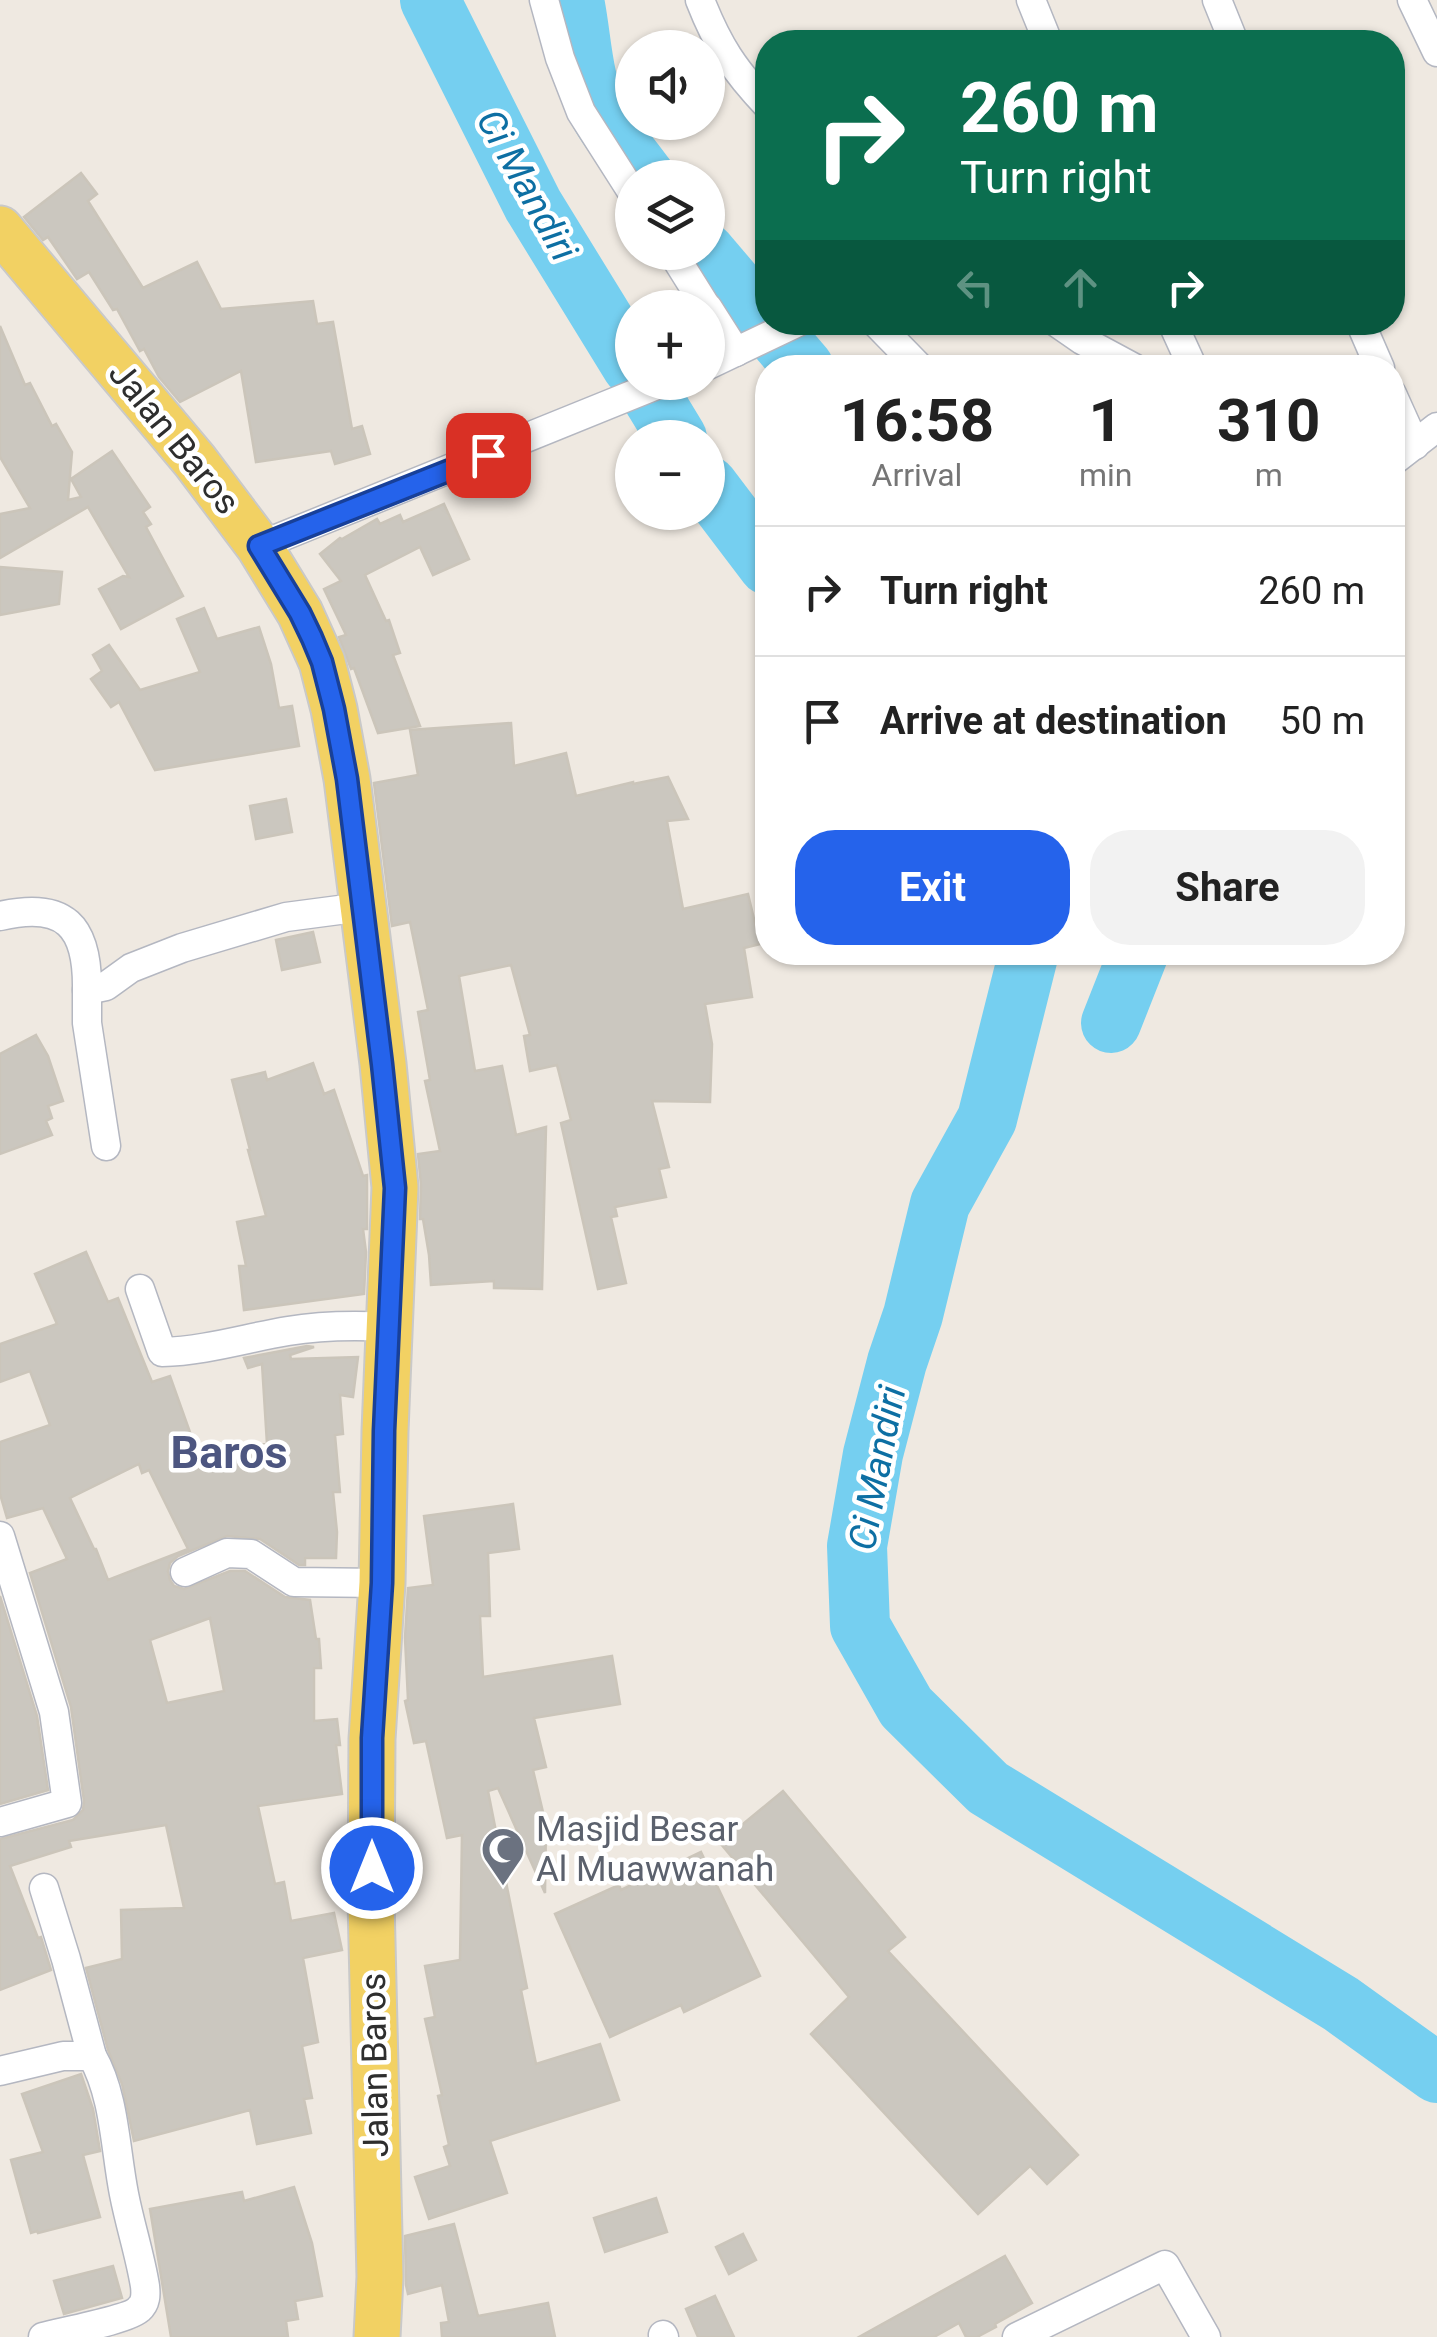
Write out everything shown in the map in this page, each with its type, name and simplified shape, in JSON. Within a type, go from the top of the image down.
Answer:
[{"type":"main road","name":"Jalan Baros","points":[[0,229],[184,447],[259,546],[300,613],[322,662],[347,779],[395,1188],[372,1756],[371,1900],[380,2277],[377,2337]]},
{"type":"street","points":[[544,0],[560,58],[581,112],[615,165]]},
{"type":"street","points":[[700,0],[713,33],[737,73],[755,92]]},
{"type":"street","points":[[1031,0],[1043,30]]},
{"type":"street","points":[[1217,0],[1229,30]]},
{"type":"street","points":[[1412,0],[1437,52]]},
{"type":"street","points":[[725,324],[749,346]]},
{"type":"street","points":[[725,357],[771,335]]},
{"type":"street","points":[[888,335],[907,355]]},
{"type":"street","points":[[1075,335],[1110,355]]},
{"type":"street","points":[[259,546],[621,400]]},
{"type":"street","points":[[1405,423],[1415,445]]},
{"type":"street","points":[[1405,452],[1437,426]]},
{"type":"street","points":[[87,990],[106,986],[132,968],[182,948],[286,917],[362,907]]},
{"type":"street","points":[[0,916],[35,911],[62,918],[82,944],[87,973],[87,1023],[106,1146]]},
{"type":"street","points":[[140,1289],[162,1352],[182,1352],[339,1324],[391,1327]]},
{"type":"street","points":[[0,1536],[54,1712],[67,1803],[0,1822]]},
{"type":"street","points":[[185,1572],[226,1552],[251,1554],[294,1582],[382,1583]]},
{"type":"street","points":[[43,2337],[126,2317],[139,2310],[146,2297],[108,2103],[44,1888]]},
{"type":"street","points":[[0,2071],[63,2056],[92,2056]]},
{"type":"street","points":[[1016,2337],[1166,2265],[1206,2337]]},
{"type":"building","points":[[81,173],[97,194],[88,201],[143,288],[197,262],[221,309],[313,301],[317,324],[333,322],[352,429],[362,426],[370,454],[335,464],[331,451],[256,462],[241,371],[180,402],[159,377],[144,349],[140,351],[117,309],[113,310],[89,272],[77,279],[48,237],[43,240],[24,217]]},
{"type":"building","points":[[0,326],[25,385],[30,383],[52,426],[56,424],[72,452],[68,500],[81,497],[71,479],[112,451],[150,507],[143,512],[151,524],[146,527],[183,596],[121,629],[99,589],[123,576],[129,577],[88,507],[0,558],[0,514],[30,508],[0,457]]},
{"type":"building","points":[[444,504],[469,559],[433,575],[420,547],[365,575],[386,621],[389,620],[400,653],[393,655],[420,726],[378,733],[339,637],[346,635],[324,589],[341,581],[320,554],[340,538],[377,519],[380,524],[400,515],[403,522]]},
{"type":"building","points":[[0,567],[62,572],[59,604],[0,615]]},
{"type":"building","points":[[204,608],[217,639],[259,627],[279,708],[292,706],[299,746],[155,770],[119,702],[111,707],[91,679],[102,671],[93,655],[109,645],[140,690],[200,672],[177,619]]},
{"type":"building","points":[[511,723],[514,766],[566,753],[576,796],[668,777],[688,819],[667,821],[683,909],[748,894],[755,945],[744,948],[752,997],[705,1004],[712,1044],[710,1102],[652,1101],[669,1167],[659,1169],[666,1197],[615,1207],[617,1216],[611,1217],[626,1283],[598,1289],[561,1123],[571,1120],[557,1065],[530,1071],[524,1036],[530,1035],[511,965],[459,976],[475,1071],[502,1066],[516,1135],[546,1127],[542,1289],[494,1288],[494,1281],[431,1285],[420,1219],[418,1154],[440,1151],[425,1081],[430,1080],[418,1012],[428,1010],[410,922],[392,926],[374,783],[418,775],[410,730]]},
{"type":"building","points":[[286,799],[292,832],[256,839],[250,806]]},
{"type":"building","points":[[313,932],[320,962],[282,970],[276,940]]},
{"type":"building","points":[[36,1035],[48,1056],[63,1101],[48,1106],[52,1118],[46,1121],[52,1135],[0,1154],[0,1054]]},
{"type":"building","points":[[313,1063],[324,1094],[334,1090],[363,1176],[367,1175],[364,1294],[244,1310],[239,1266],[246,1266],[237,1222],[266,1216],[232,1080],[265,1072],[267,1080]]},
{"type":"building","points":[[86,1252],[108,1302],[118,1298],[152,1382],[170,1376],[197,1452],[210,1446],[267,1444],[262,1364],[248,1368],[244,1358],[307,1346],[314,1347],[290,1355],[291,1359],[358,1357],[353,1397],[340,1395],[343,1434],[335,1435],[340,1492],[333,1492],[336,1558],[305,1558],[305,1565],[299,1565],[260,1539],[227,1536],[178,1556],[168,1571],[174,1586],[184,1589],[230,1571],[245,1571],[285,1597],[310,1600],[321,1668],[314,1668],[314,1721],[337,1719],[342,1794],[258,1806],[275,1884],[284,1882],[291,1921],[334,1913],[342,1950],[303,1958],[318,2042],[302,2046],[312,2098],[304,2099],[311,2133],[257,2144],[250,2110],[134,2141],[122,2084],[108,2050],[86,1968],[122,1959],[121,1910],[184,1908],[166,1825],[69,1841],[71,1847],[10,1866],[51,1970],[0,1990],[0,1839],[73,1820],[83,1810],[84,1801],[71,1707],[30,1573],[67,1559],[43,1508],[7,1518],[0,1494],[0,1442],[50,1425],[30,1371],[0,1382],[0,1344],[57,1324],[35,1274]],"holes":[[[139,1464],[142,1473],[149,1470],[188,1549],[108,1580],[70,1498]],[[210,1618],[224,1691],[167,1703],[150,1640]]]},
{"type":"building","points":[[513,1504],[519,1549],[488,1553],[490,1616],[480,1616],[483,1677],[612,1656],[620,1704],[534,1718],[546,1767],[533,1770],[546,1825],[545,1893],[498,1788],[488,1791],[527,1988],[521,1990],[536,2064],[600,2044],[619,2100],[490,2141],[507,2193],[429,2219],[415,2177],[450,2166],[438,2096],[442,2095],[425,2019],[435,2017],[425,1966],[460,1960],[462,1835],[447,1838],[426,1741],[414,1743],[405,1701],[408,1588],[433,1585],[424,1516]]},
{"type":"building","points":[[0,1596],[37,1716],[48,1790],[0,1804]]},
{"type":"building","points":[[783,1791],[905,1937],[888,1951],[1078,2155],[1047,2184],[1030,2166],[978,2214],[811,2034],[849,1997],[720,1843]]},
{"type":"building","points":[[701,1852],[760,1976],[684,2012],[681,2005],[610,2037],[555,1914],[619,1885],[621,1890]]},
{"type":"building","points":[[81,2074],[93,2109],[100,2151],[83,2155],[100,2217],[31,2233],[11,2160],[43,2152],[22,2094]]},
{"type":"building","points":[[294,2187],[312,2243],[322,2296],[295,2301],[298,2319],[286,2321],[288,2337],[171,2337],[150,2209],[242,2192],[244,2201]]},
{"type":"building","points":[[656,2198],[667,2232],[605,2252],[594,2218]]},
{"type":"building","points":[[454,2224],[478,2316],[548,2303],[555,2337],[442,2337],[441,2323],[449,2322],[442,2285],[408,2294],[405,2236]]},
{"type":"building","points":[[743,2234],[756,2260],[729,2274],[716,2247]]},
{"type":"building","points":[[1005,2256],[1032,2303],[995,2324],[996,2327],[977,2337],[966,2337],[959,2323],[934,2337],[859,2337]]},
{"type":"building","points":[[113,2266],[122,2298],[64,2314],[54,2281]]},
{"type":"building","points":[[715,2296],[734,2337],[698,2337],[686,2309]]},
{"type":"waterway","name":"Ci Mandiri","points":[[430,0],[533,205],[615,338]]},
{"type":"waterway","points":[[574,0],[594,101],[632,160]]},
{"type":"waterway","points":[[720,270],[755,311]]},
{"type":"waterway","points":[[776,335],[793,355]]},
{"type":"waterway","name":"Ci Mandiri","points":[[654,400],[666,420]]},
{"type":"waterway","name":"Ci Mandiri","points":[[725,508],[755,548]]},
{"type":"waterway","name":"Ci Mandiri","points":[[1026,965],[987,1119],[940,1204],[873,1454],[857,1546],[860,1626],[906,1707],[988,1788],[1341,2004],[1437,2073]]},
{"type":"waterway","points":[[1111,1023],[1134,965]]},
{"type":"place","name":"Masjid Besar Al Muawwanah","points":[[503,1887]]},
{"type":"district","name":"Baros","points":[[229,1452]]},
{"type":"route","points":[[372,1868],[372,1738],[382,1583],[384,1431],[395,1188],[347,779],[334,709],[312,638],[259,546],[488,455]]}]
